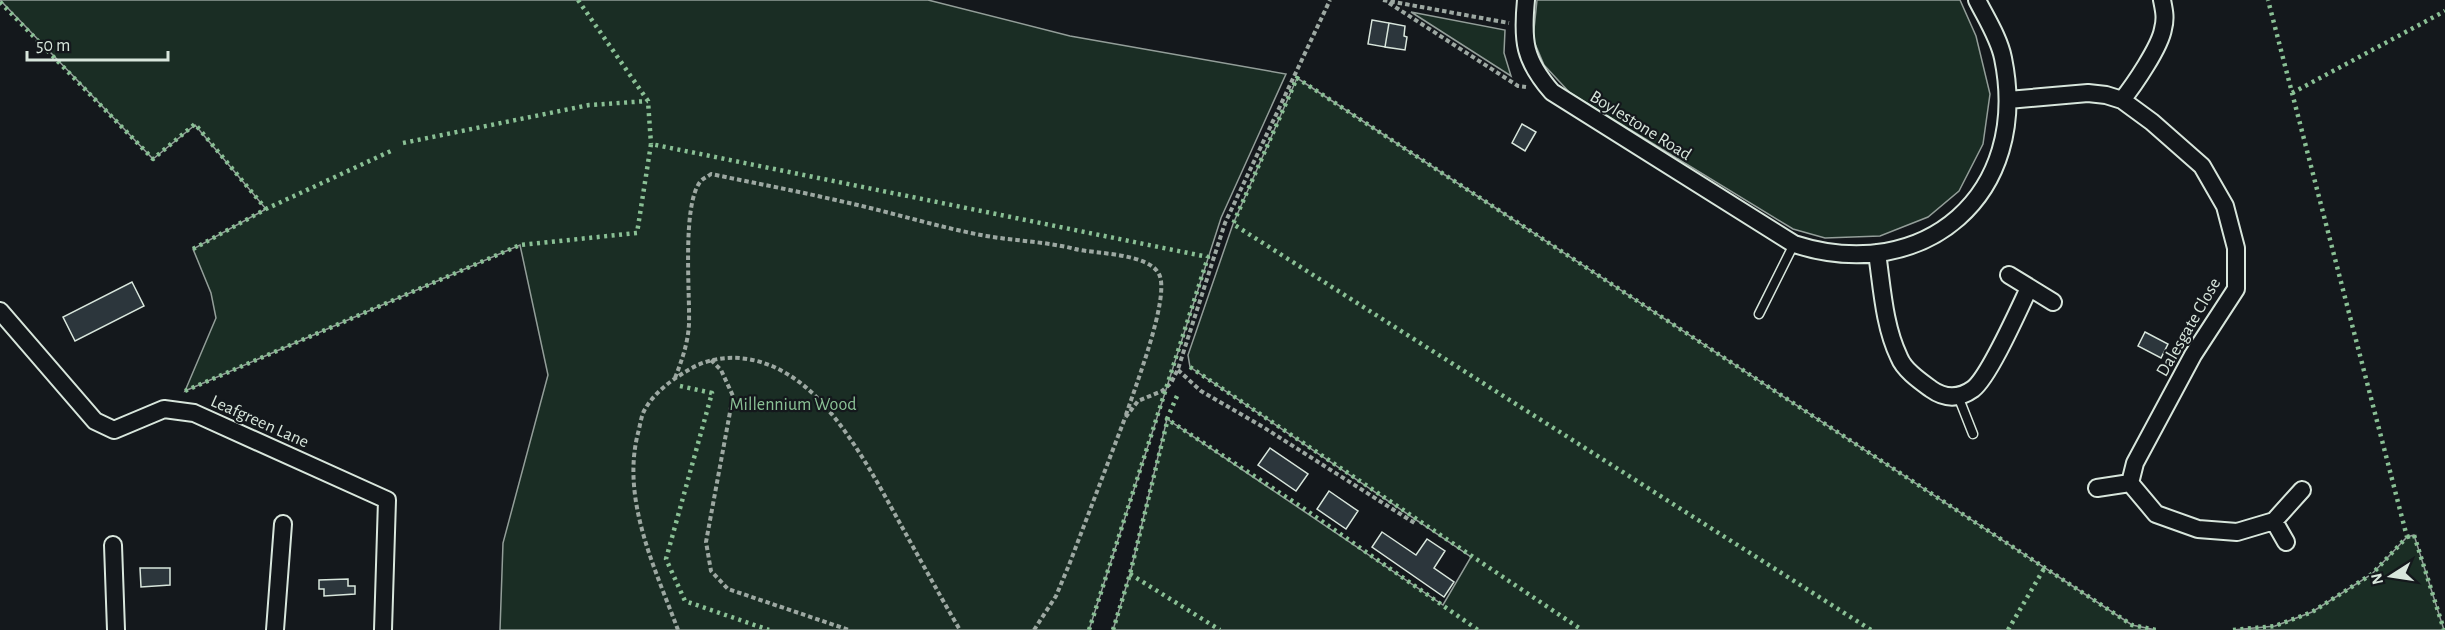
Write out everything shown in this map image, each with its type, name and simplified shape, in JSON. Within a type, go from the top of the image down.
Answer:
[{"type":"street","name":"Boylestone Road","points":[[1526,0],[1524,40],[1539,76],[1552,92],[1794,244],[1817,251],[1847,254],[1877,253],[1913,246],[1929,240],[1943,231],[1974,202],[1985,188],[1997,162],[2006,127],[2008,100],[2002,55],[1977,0]]},
{"type":"street","points":[[2122,100],[2135,83],[2163,32],[2165,15],[2162,0]]},
{"type":"street","name":"Dalesgate Close","points":[[2008,100],[2088,93],[2122,100],[2152,122],[2202,166],[2225,206],[2236,248],[2236,289],[2193,355],[2135,463],[2130,483]]},
{"type":"street","points":[[1877,253],[1886,315],[1899,358],[1919,381],[1938,395],[1958,396],[1975,388],[1991,364],[2030,288]]},
{"type":"street","points":[[2009,275],[2053,302]]},
{"type":"street","name":"Leafgreen Lane","points":[[0,311],[95,421],[114,430],[164,409],[194,413],[387,500],[383,630]]},
{"type":"street","points":[[2097,488],[2130,483],[2156,514],[2198,530],[2237,532],[2274,521],[2302,490]]},
{"type":"street","points":[[2274,521],[2286,542]]},
{"type":"street","points":[[275,630],[284,524]]},
{"type":"street","points":[[113,545],[116,630]]},
{"type":"lane","points":[[1758,314],[1794,244]]},
{"type":"lane","points":[[1958,396],[1973,434]]},
{"type":"path","points":[[1125,418],[1137,401],[1162,391],[1171,383],[1178,369],[1225,223],[1330,0]]},
{"type":"path","points":[[1383,0],[1518,86],[1552,92]]},
{"type":"path","points":[[1389,3],[1509,23],[1524,22]]},
{"type":"path","points":[[675,378],[685,353],[689,326],[688,241],[694,193],[701,180],[711,174],[840,201],[982,235],[1050,243],[1090,253],[1114,253],[1156,269],[1161,277],[1156,321],[1125,418],[1056,596],[1034,630]]},
{"type":"path","points":[[678,630],[639,519],[632,479],[635,445],[644,411],[669,381],[704,361],[733,356],[763,362],[790,375],[825,405],[874,477],[960,630]]},
{"type":"path","points":[[710,360],[721,370],[733,396],[706,542],[711,571],[728,589],[849,630]]},
{"type":"path","points":[[1178,369],[1202,391],[1263,426],[1416,524]]},
{"type":"green space","name":"Millennium Wood","points":[[0,0],[928,0],[1070,36],[1286,74],[1221,218],[1089,630],[500,630],[503,543],[548,375],[520,245],[185,391],[216,318],[211,293],[193,249],[266,209],[195,125],[153,159]]},
{"type":"green space","points":[[1537,0],[1960,0],[1976,36],[1990,94],[1983,144],[1959,191],[1928,217],[1880,236],[1825,238],[1793,229],[1570,93],[1544,65],[1533,39]]},
{"type":"green space","points":[[1411,12],[1505,30],[1504,53],[1511,76]]},
{"type":"green space","points":[[1297,78],[2132,625],[2156,630],[1113,630],[1130,574],[1167,419],[1443,605],[1471,557],[1190,367],[1188,355],[1233,224]]},
{"type":"green space","points":[[2414,535],[2444,630],[2233,630],[2275,626],[2312,612],[2372,574],[2407,537]]},
{"type":"building","points":[[1372,20],[1389,23],[1385,47],[1368,44]]},
{"type":"building","points":[[1389,23],[1405,26],[1404,36],[1407,37],[1405,50],[1385,47]]},
{"type":"building","points":[[1522,124],[1536,132],[1525,151],[1512,143]]},
{"type":"building","points":[[132,282],[144,306],[75,341],[63,317]]},
{"type":"building","points":[[2145,332],[2168,344],[2161,358],[2138,346]]},
{"type":"building","points":[[1270,448],[1308,474],[1296,491],[1258,465]]},
{"type":"building","points":[[1329,491],[1358,511],[1346,529],[1317,509]]},
{"type":"building","points":[[1382,532],[1416,555],[1427,539],[1445,551],[1434,568],[1454,582],[1444,597],[1372,547]]},
{"type":"building","points":[[140,568],[170,568],[170,585],[141,587]]},
{"type":"building","points":[[348,579],[348,586],[355,586],[355,594],[324,596],[324,589],[319,589],[319,580]]},
{"type":"hedge","points":[[578,0],[648,101],[651,144]]},
{"type":"hedge","points":[[2233,630],[2275,626],[2312,612],[2372,574],[2407,537],[2268,0]]},
{"type":"hedge","points":[[0,2],[153,159],[195,124],[266,209]]},
{"type":"hedge","points":[[2292,93],[2445,11]]},
{"type":"hedge","points":[[1871,630],[1233,224],[1297,78],[2132,625],[2156,630]]},
{"type":"hedge","points":[[403,143],[589,105],[648,101]]},
{"type":"hedge","points":[[185,391],[520,245],[637,233],[651,144],[1208,257],[1089,630]]},
{"type":"hedge","points":[[193,249],[266,209],[393,150]]},
{"type":"hedge","points":[[1190,367],[1582,630]]},
{"type":"hedge","points":[[680,386],[712,393],[666,559],[685,601],[769,630]]},
{"type":"hedge","points":[[1177,396],[1167,419],[1303,508],[1478,630]]},
{"type":"hedge","points":[[1113,630],[1130,574],[1168,418]]},
{"type":"hedge","points":[[2407,537],[2414,535],[2444,630]]},
{"type":"hedge","points":[[2008,630],[2045,567]]},
{"type":"hedge","points":[[1130,574],[1220,630]]}]
